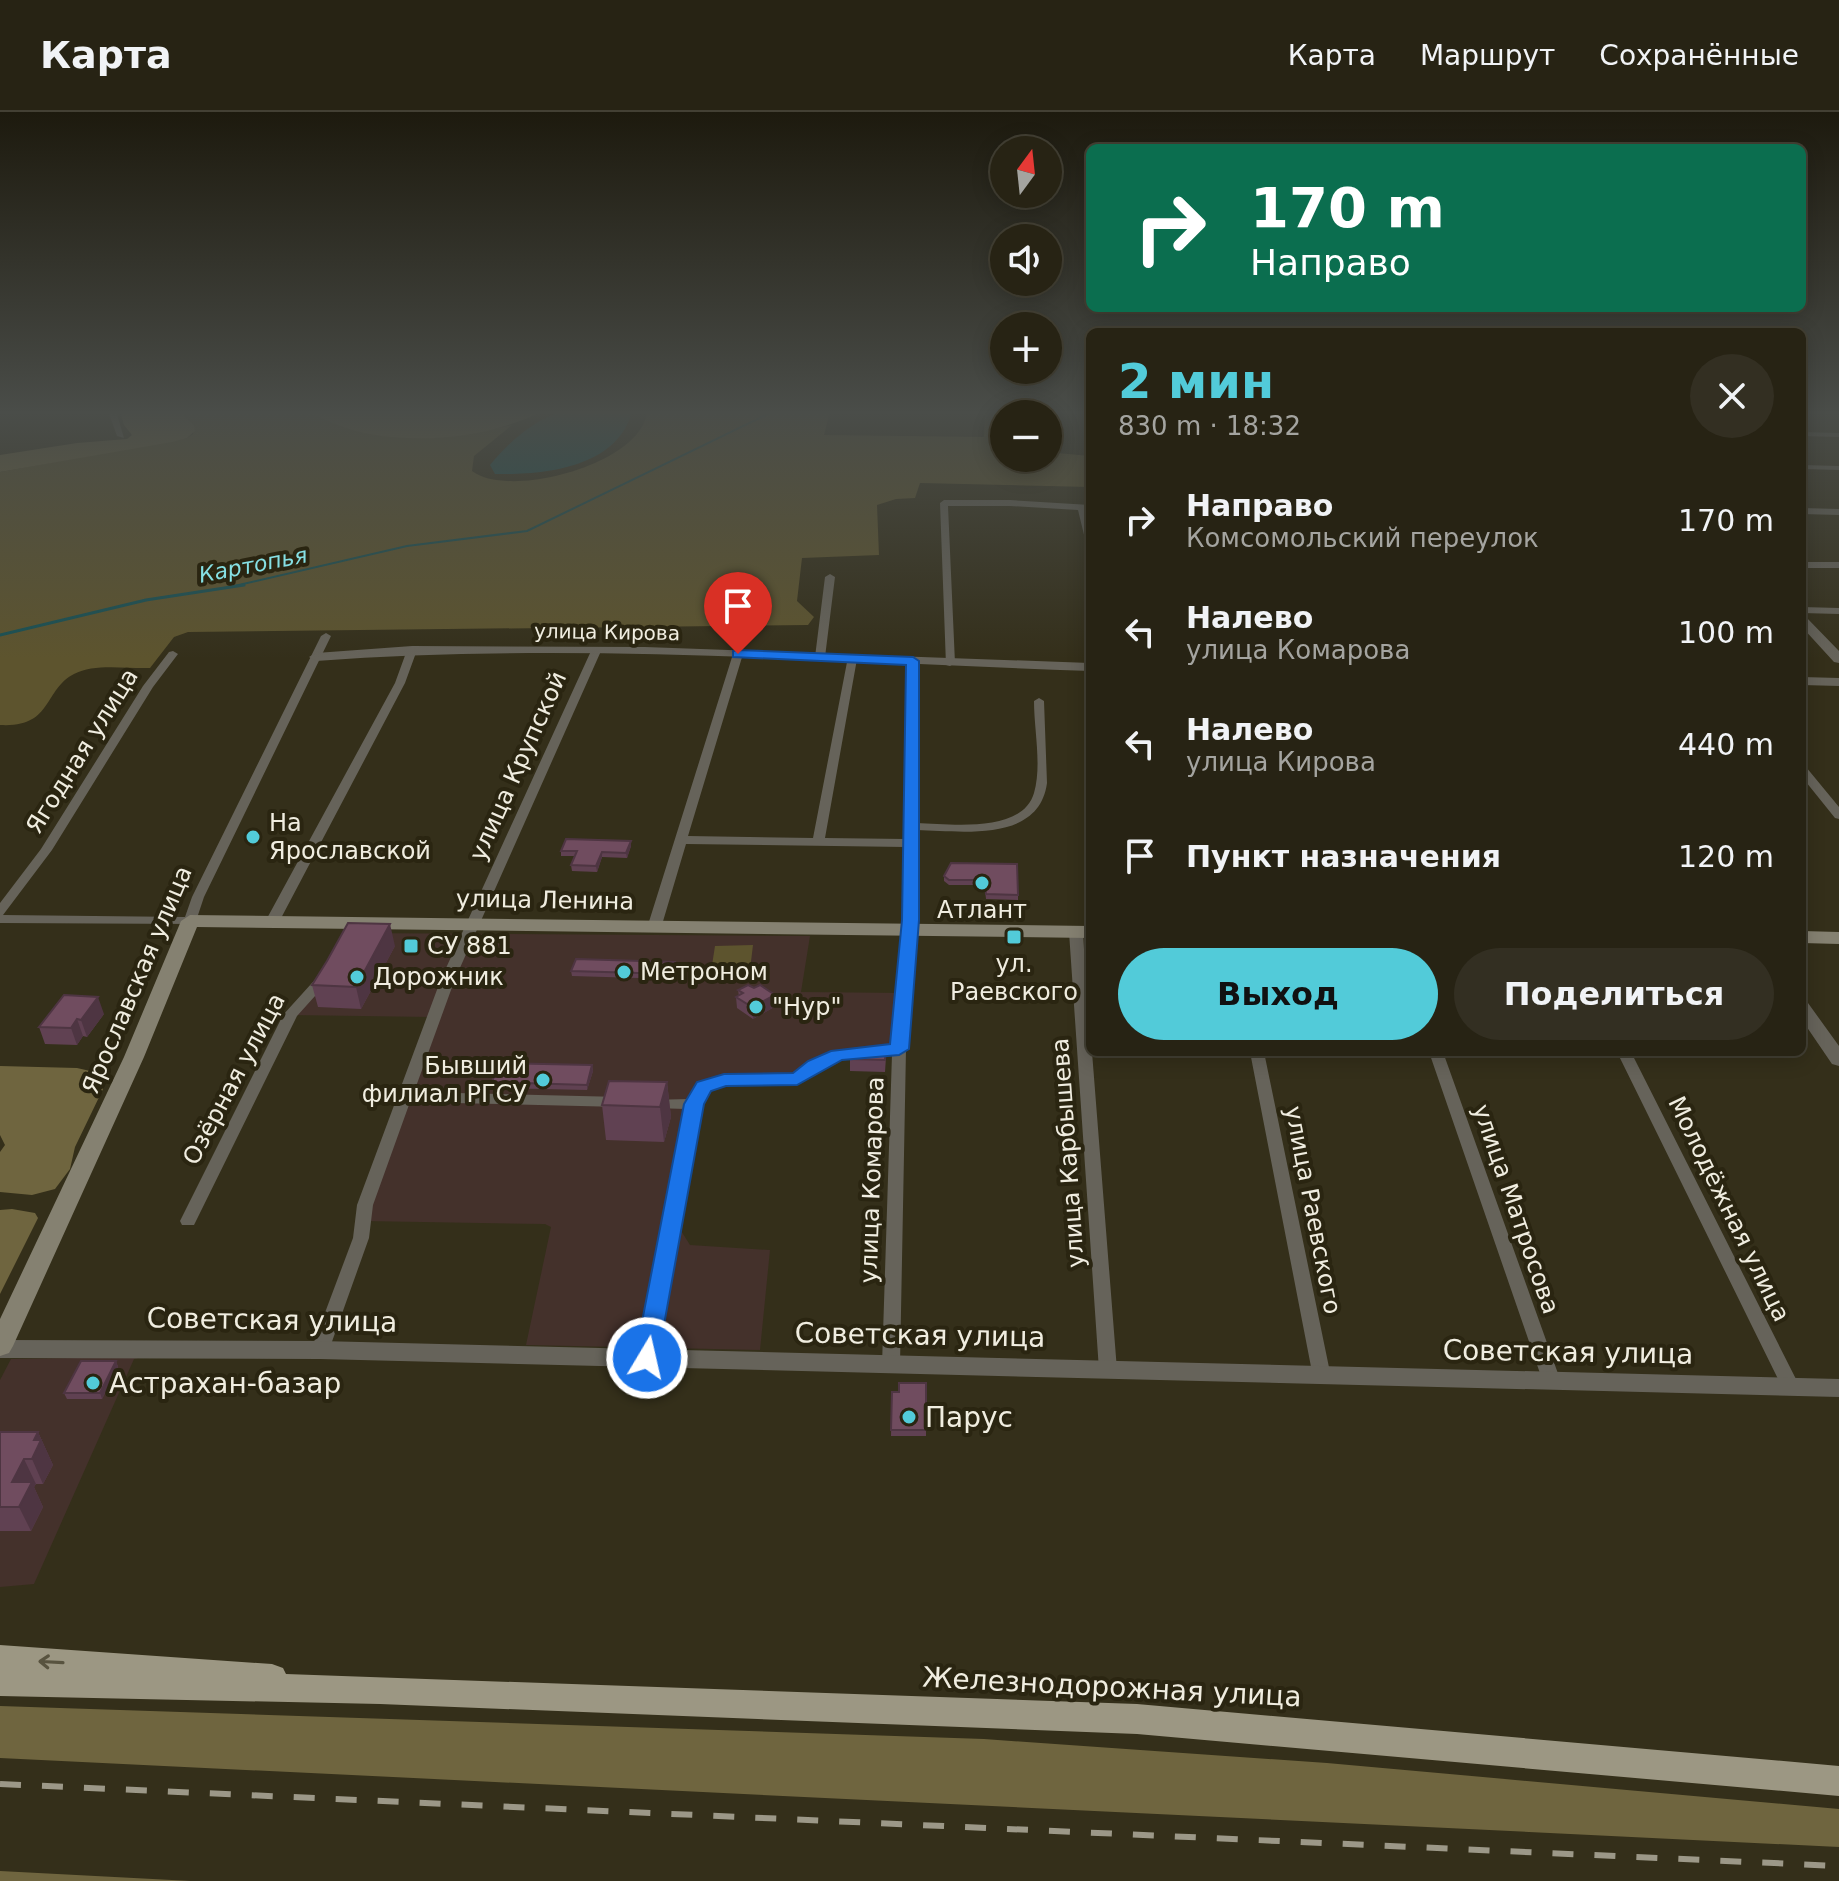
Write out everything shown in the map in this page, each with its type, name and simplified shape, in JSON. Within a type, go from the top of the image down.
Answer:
[{"type":"main road","name":"улица Ленина","points":[[190,921],[272,922],[350,930],[473,925],[1083,932]]},
{"type":"main road","name":"Ярославская улица","points":[[0,1348],[134,1057],[190,921]]},
{"type":"main road","points":[[1806,937],[1839,938]]},
{"type":"main road","name":"Железнодорожная улица","points":[[0,1659],[224,1673],[380,1690]]},
{"type":"main road","name":"Железнодорожная улица","points":[[0,1682],[380,1690],[1137,1719],[1839,1781]]},
{"type":"street","points":[[950,663],[944,503],[1086,508]]},
{"type":"street","points":[[1806,511],[1839,512]]},
{"type":"street","points":[[1806,565],[1839,565]]},
{"type":"street","points":[[820,657],[830,577]]},
{"type":"street","points":[[1806,610],[1839,611]]},
{"type":"street","points":[[1806,624],[1839,659]]},
{"type":"street","name":"Ярославская улица","points":[[190,921],[198,897],[326,636]]},
{"type":"street","points":[[272,922],[400,683],[412,650]]},
{"type":"street","name":"улица Кирова","points":[[316,657],[412,650],[596,651],[1086,667]]},
{"type":"street","name":"улица Крупской","points":[[320,1350],[361,1238],[365,1205],[433,1017],[596,651]]},
{"type":"street","name":"Ягодная улица","points":[[0,912],[46,850],[148,686],[173,654]]},
{"type":"street","points":[[654,928],[738,654]]},
{"type":"street","points":[[818,842],[852,659]]},
{"type":"street","name":"улица Комарова","points":[[891,1365],[899,1049],[909,931],[913,661]]},
{"type":"street","points":[[1806,681],[1839,682]]},
{"type":"street","points":[[911,826],[996,826],[1019,820],[1032,812],[1040,796],[1039,701]]},
{"type":"street","points":[[1806,774],[1839,815]]},
{"type":"street","points":[[682,840],[911,843]]},
{"type":"street","name":"улица Ленина","points":[[0,919],[190,921]]},
{"type":"street","name":"улица Карбышева","points":[[1083,932],[1086,985]]},
{"type":"street","name":"Озёрная улица","points":[[188,1221],[285,1025],[301,999],[323,982],[335,959]]},
{"type":"street","points":[[1806,1013],[1839,1060]]},
{"type":"street","points":[[647,1358],[694,1104],[704,1087],[713,1083],[789,1081],[803,1077],[815,1065],[838,1055],[899,1049]]},
{"type":"street","name":"улица Карбышева","points":[[1090,1056],[1108,1370]]},
{"type":"street","name":"улица Раевского","points":[[1258,1056],[1322,1377]]},
{"type":"street","name":"улица Матросова","points":[[1437,1056],[1552,1382]]},
{"type":"street","name":"Молодёжная улица","points":[[1626,1056],[1791,1387]]},
{"type":"street","points":[[405,1097],[694,1104]]},
{"type":"street","name":"Советская улица","points":[[0,1348],[320,1350],[1839,1388]]},
{"type":"shaded area","points":[[0,494],[916,494],[915,498],[896,499],[877,505],[879,555],[802,558],[797,601],[814,617],[808,625],[188,632],[174,637],[150,668],[101,668],[74,674],[57,689],[39,714],[30,721],[0,725]]},
{"type":"shaded area","points":[[349,933],[810,936],[801,992],[904,993],[899,1049],[849,1052],[803,1077],[713,1083],[702,1104],[678,1226],[690,1245],[770,1250],[760,1350],[526,1345],[551,1227],[545,1224],[363,1221],[432,1017],[290,1015]]},
{"type":"shaded area","points":[[753,945],[749,978],[710,978],[715,946]]},
{"type":"shaded area","points":[[0,1066],[77,1068],[99,1073],[103,1089],[75,1147],[70,1169],[55,1189],[32,1195],[0,1192],[0,1152],[5,1145],[0,1135]]},
{"type":"shaded area","points":[[0,1210],[35,1213],[38,1218],[0,1294]]},
{"type":"shaded area","points":[[142,1357],[134,1359],[34,1584],[0,1587],[0,1380],[11,1359]]},
{"type":"shaded area","points":[[0,1706],[984,1739],[1327,1763],[1839,1809],[1839,1847],[0,1758]]},
{"type":"shaded area","points":[[0,1871],[191,1881],[0,1881]]},
{"type":"building","points":[[566,839],[631,841],[626,853],[602,852],[596,866],[571,865],[577,851],[561,851]]},
{"type":"building","name":"Атлант","points":[[951,863],[1017,864],[1018,895],[986,894],[985,885],[976,880],[949,880],[944,876]]},
{"type":"building","points":[[348,923],[390,924],[356,987],[312,985],[327,961]]},
{"type":"building","points":[[576,959],[675,962],[672,974],[571,971]]},
{"type":"building","points":[[748,985],[754,988],[760,985],[775,995],[752,1007],[736,997],[743,993],[738,990]]},
{"type":"building","points":[[64,995],[98,997],[71,1028],[39,1027]]},
{"type":"building","points":[[886,1046],[885,1060],[850,1059],[851,1050]]},
{"type":"building","name":"Бывший филиал РГСУ","points":[[499,1063],[592,1065],[587,1085],[492,1082]]},
{"type":"building","points":[[609,1081],[667,1082],[660,1107],[602,1105]]},
{"type":"building","name":"Астрахан-базар","points":[[81,1361],[116,1361],[100,1393],[64,1393]]},
{"type":"building","name":"Парус","points":[[899,1383],[926,1383],[926,1430],[891,1430],[892,1392],[899,1392]]},
{"type":"building","points":[[0,1432],[38,1432],[34,1440],[41,1440],[32,1459],[24,1459],[12,1482],[32,1482],[19,1507],[0,1507]]},
{"type":"waterway","name":"Картопья","points":[[230,587],[407,546],[527,531],[604,494]]},
{"type":"waterway","name":"Картопья","points":[[0,635],[146,600],[244,585]]},
{"type":"railway","points":[[0,1784],[1839,1866]]},
{"type":"place","name":"На Ярославской","points":[[253,837]]},
{"type":"place","name":"Атлант","points":[[982,883]]},
{"type":"place","name":"ул. Раевского","points":[[1014,937]]},
{"type":"place","name":"СУ 881","points":[[411,946]]},
{"type":"place","name":"Метроном","points":[[624,972]]},
{"type":"place","name":"Дорожник","points":[[357,977]]},
{"type":"place","name":"\"Нур\"","points":[[756,1007]]},
{"type":"place","name":"Бывший филиал РГСУ","points":[[543,1080]]},
{"type":"place","name":"Астрахан-базар","points":[[93,1383]]},
{"type":"place","name":"Парус","points":[[909,1417]]},
{"type":"route","points":[[647,1358],[666,1239],[694,1104],[699,1093],[704,1087],[724,1080],[797,1079],[815,1065],[849,1052],[899,1049],[910,920],[913,661],[738,654]]}]
